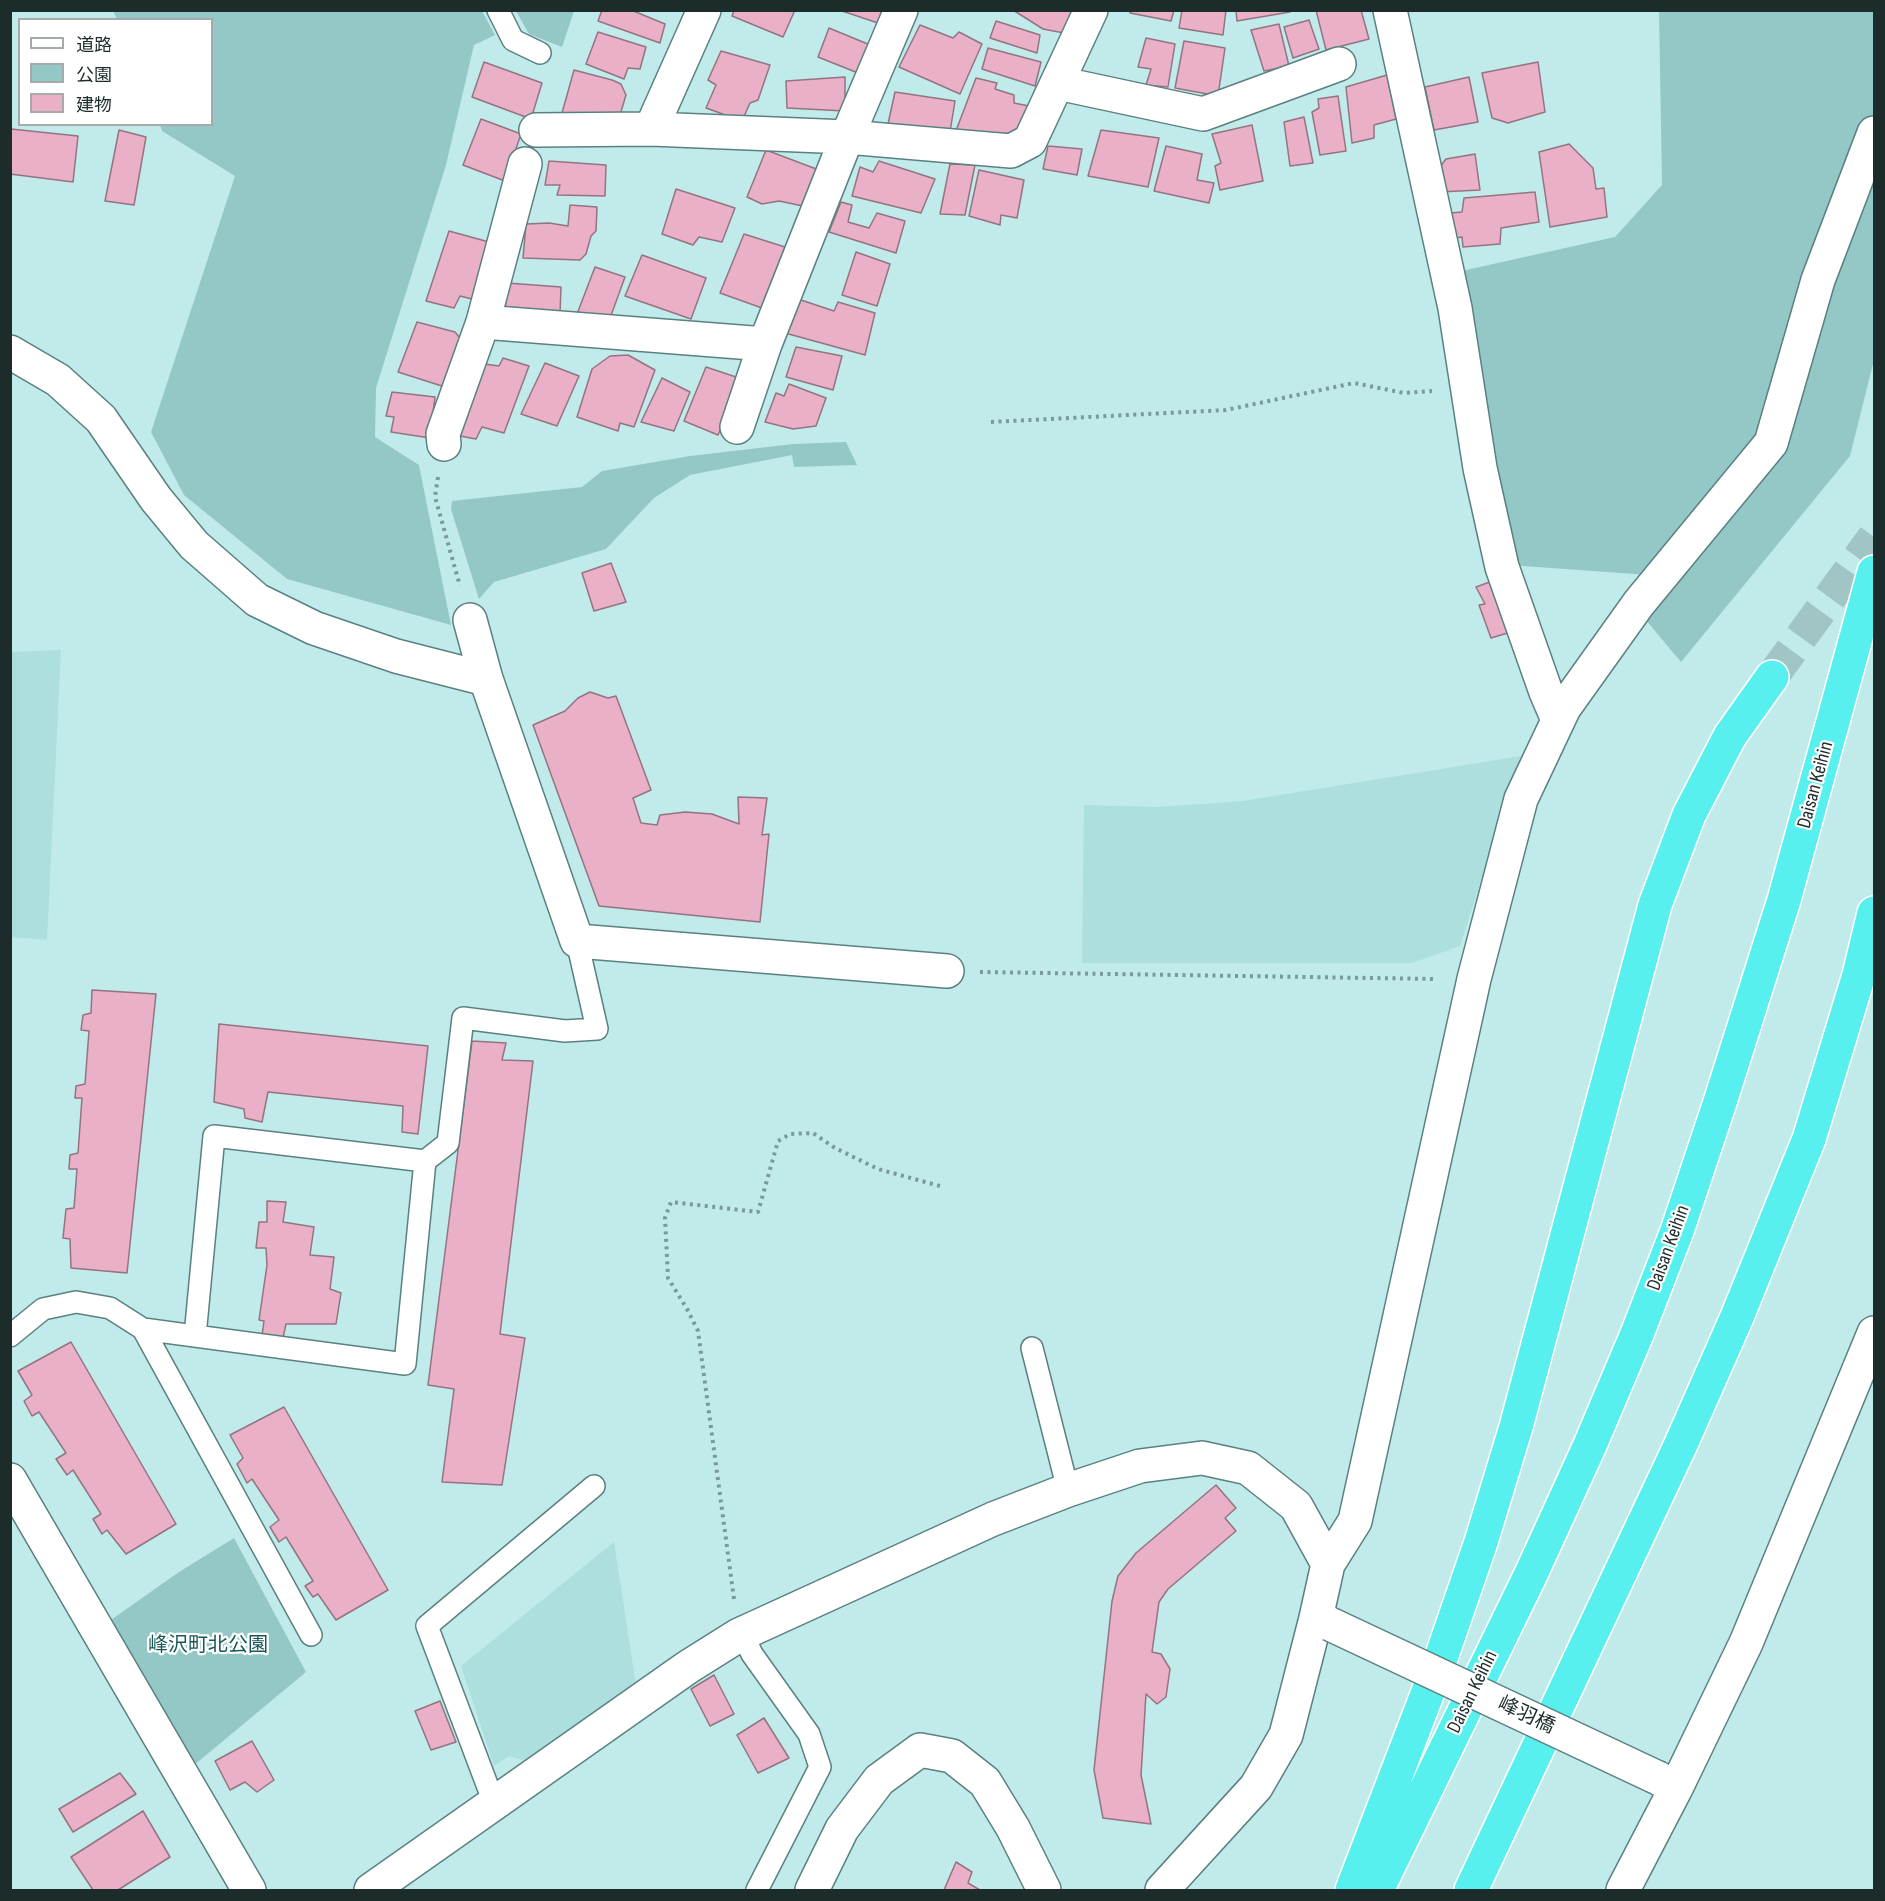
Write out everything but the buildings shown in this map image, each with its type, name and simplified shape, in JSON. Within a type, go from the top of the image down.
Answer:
[{"type":"highway","name":"Daisan Keihin","points":[[1377,1890],[1531,1574],[1590,1445],[1661,1272],[1721,1099],[1784,900],[1875,572]]},
{"type":"highway","points":[[1352,1890],[1441,1658],[1481,1542],[1516,1427],[1655,904],[1689,815],[1730,736],[1772,677]]},
{"type":"highway","points":[[1471,1890],[1681,1444],[1737,1317],[1809,1139],[1859,975],[1875,913]]},
{"type":"highway","points":[[1737,1317],[1821,1142],[1875,982]]},
{"type":"street","points":[[651,129],[704,10]]},
{"type":"street","points":[[737,428],[765,344],[847,137],[901,10]]},
{"type":"street","points":[[536,130],[651,129],[847,137],[1011,151],[1030,141],[1091,10]]},
{"type":"street","points":[[1390,10],[1455,308],[1480,468],[1502,567],[1558,720]]},
{"type":"street","points":[[1058,84],[1203,114],[1339,64]]},
{"type":"street","points":[[1162,1890],[1256,1787],[1286,1735],[1323,1621],[1328,1564],[1355,1521],[1474,979],[1521,799],[1564,708],[1639,603],[1771,443],[1818,280],[1875,133]]},
{"type":"street","points":[[444,444],[443,434],[483,322],[525,164]]},
{"type":"street","points":[[483,322],[765,344]]},
{"type":"street","points":[[10,352],[58,380],[101,419],[156,499],[194,545],[257,600],[314,628],[396,656],[486,679]]},
{"type":"street","points":[[470,620],[486,679],[577,941],[947,971]]},
{"type":"street","points":[[1623,1890],[1667,1783],[1746,1643],[1875,1333]]},
{"type":"street","points":[[371,1890],[688,1667],[741,1634],[993,1520],[1068,1490],[1140,1466],[1202,1458],[1248,1468],[1296,1506],[1328,1564]]},
{"type":"street","points":[[10,1480],[249,1890]]},
{"type":"street","name":"峰羽橋","points":[[1323,1621],[1667,1783]]},
{"type":"street","points":[[812,1890],[842,1829],[879,1780],[920,1750],[951,1756],[985,1782],[1013,1828],[1044,1890]]},
{"type":"lane","points":[[498,10],[513,40],[540,53]]},
{"type":"lane","points":[[195,1336],[214,1136],[425,1161],[448,1143],[463,1018],[565,1031],[597,1029],[577,941]]},
{"type":"lane","points":[[10,1336],[43,1309],[76,1302],[110,1308],[143,1329],[405,1364],[425,1161]]},
{"type":"lane","points":[[143,1329],[311,1635]]},
{"type":"lane","points":[[1032,1348],[1068,1490]]},
{"type":"lane","points":[[494,1803],[427,1626],[594,1486]]},
{"type":"lane","points":[[741,1634],[752,1654],[809,1734],[820,1767],[757,1890]]},
{"type":"path","points":[[991,422],[1226,410],[1354,383],[1404,393],[1468,389]]},
{"type":"path","points":[[444,444],[435,497],[470,620]]},
{"type":"path","points":[[947,971],[1474,979]]},
{"type":"path","points":[[741,1634],[698,1331],[668,1278],[665,1218],[671,1202],[758,1212],[778,1141],[790,1134],[813,1132],[835,1148],[878,1169],[940,1186]]},
{"type":"shaded area","points":[[61,650],[47,940],[11,937],[11,652]]},
{"type":"shaded area","points":[[1521,756],[1460,946],[1412,963],[1082,963],[1084,805],[1159,807],[1243,801]]},
{"type":"shaded area","points":[[614,1542],[637,1692],[534,1764],[509,1756],[494,1766],[461,1666]]},
{"type":"green space","points":[[113,11],[482,11],[495,35],[474,45],[446,165],[376,388],[375,437],[419,465],[451,625],[287,579],[184,495],[151,432],[235,176],[162,131],[160,126],[213,126],[213,18],[116,18]]},
{"type":"green space","points":[[516,11],[574,11],[562,47],[529,34]]},
{"type":"green space","points":[[1659,11],[1874,11],[1874,360],[1850,456],[1681,662],[1645,619],[1662,576],[1509,565],[1457,272],[1615,237],[1662,185]]},
{"type":"green space","points":[[846,442],[857,465],[794,467],[792,455],[690,475],[654,498],[606,549],[494,582],[479,599],[451,509],[452,501],[582,487],[602,471],[690,456],[793,444]]},
{"type":"green space","name":"峰沢町北公園","points":[[234,1538],[306,1672],[193,1766],[108,1622],[179,1572]]},
{"type":"tunnel","points":[[1772,677],[1874,537]]}]
